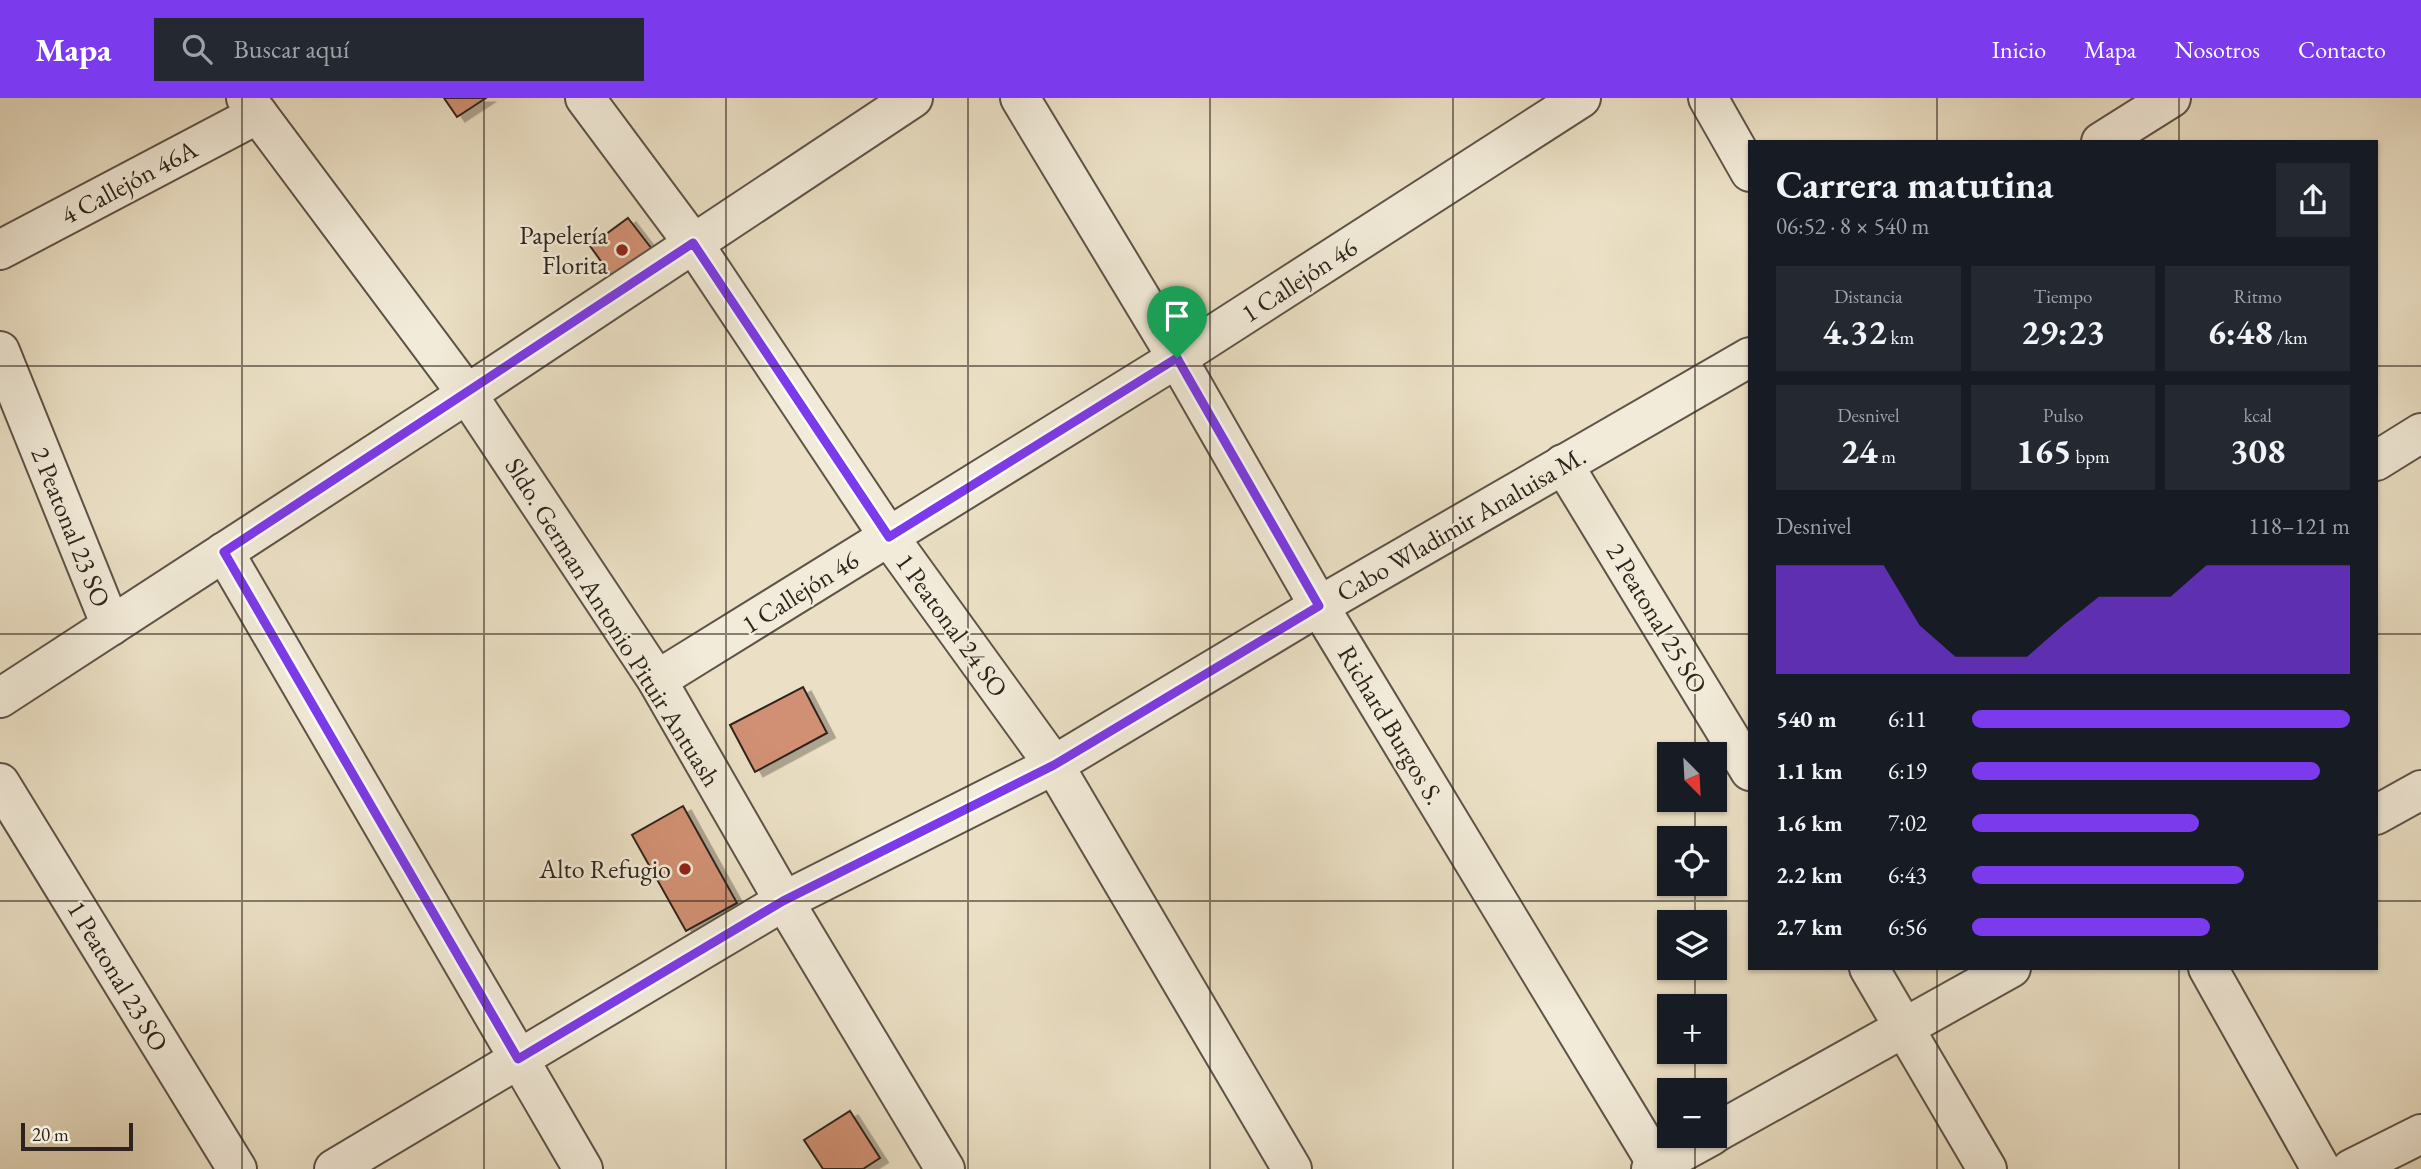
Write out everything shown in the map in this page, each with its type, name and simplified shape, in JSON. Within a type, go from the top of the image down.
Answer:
[{"type":"street","name":"1 Peatonal 24 SO","points":[[585,98],[693,243],[889,537],[1054,765],[1292,1169]]},
{"type":"street","points":[[0,698],[467,394],[913,98]]},
{"type":"street","name":"Richard Burgos S.","points":[[1020,98],[1177,358],[1319,606],[1656,1168]]},
{"type":"street","name":"1 Callejón 46","points":[[657,680],[1177,358],[1581,98]]},
{"type":"street","points":[[1708,98],[1748,168]]},
{"type":"street","points":[[2104,140],[2171,98]]},
{"type":"street","name":"4 Callejón 46A","points":[[0,250],[252,106]]},
{"type":"street","name":"Sldo. German Antonio Pituir Antuash","points":[[252,106],[467,394],[657,680],[783,901],[945,1169]]},
{"type":"street","name":"2 Peatonal 23 SO","points":[[0,351],[111,626]]},
{"type":"street","name":"Cabo Wladimir Analuisa M.","points":[[334,1169],[783,901],[1054,765],[1319,606],[1748,357]]},
{"type":"street","points":[[2378,460],[2421,433]]},
{"type":"street","name":"2 Peatonal 25 SO","points":[[1563,464],[1748,768]]},
{"type":"street","points":[[224,552],[583,1169]]},
{"type":"street","name":"1 Peatonal 23 SO","points":[[0,782],[237,1169]]},
{"type":"street","points":[[2378,814],[2421,790]]},
{"type":"street","points":[[1870,970],[1987,1169]]},
{"type":"street","points":[[1727,1127],[2007,970]]},
{"type":"street","points":[[2209,970],[2320,1169]]},
{"type":"street","points":[[2351,1169],[2421,1134]]},
{"type":"street","points":[[1656,1168],[1691,1148]]},
{"type":"building","points":[[444,98],[486,98],[457,117]]},
{"type":"building","name":"Papelería Florita","points":[[628,218],[655,253],[616,282],[590,246]]},
{"type":"building","points":[[803,687],[827,733],[755,772],[730,725]]},
{"type":"building","name":"Alto Refugio","points":[[683,806],[737,903],[686,931],[632,835]]},
{"type":"building","points":[[850,1111],[880,1158],[863,1169],[823,1169],[804,1140]]},
{"type":"place","name":"Papelería Florita","points":[[622,250]]},
{"type":"place","name":"Alto Refugio","points":[[685,869]]},
{"type":"route","points":[[693,243],[889,537],[1177,358],[1319,606],[1054,765],[783,901],[518,1059],[224,552],[693,243]]}]
